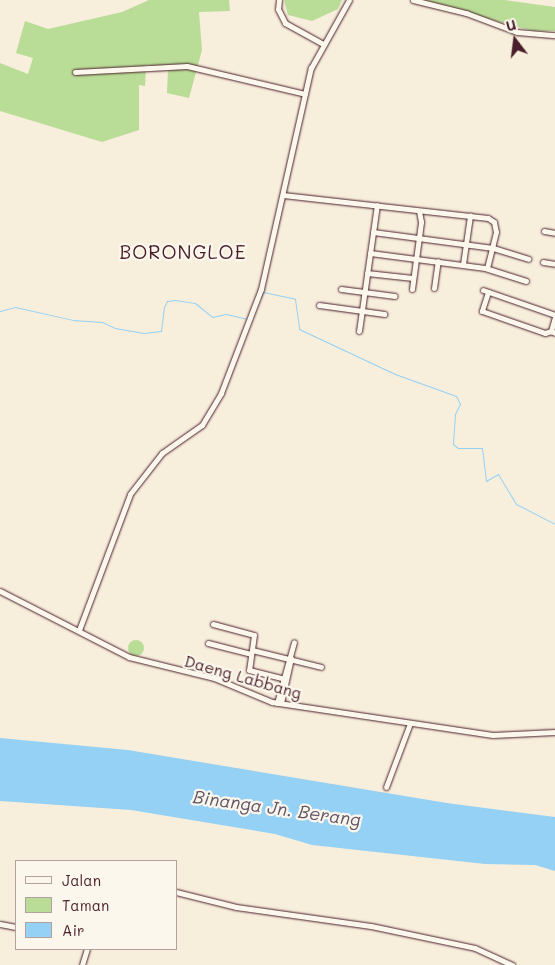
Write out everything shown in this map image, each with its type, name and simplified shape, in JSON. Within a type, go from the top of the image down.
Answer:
[{"type":"street","points":[[279,0],[278,9],[285,23],[323,44]]},
{"type":"street","points":[[79,630],[130,494],[162,454],[202,425],[216,404],[261,289],[311,68],[349,0]]},
{"type":"street","points":[[413,0],[466,13],[510,30],[555,35]]},
{"type":"street","points":[[76,72],[186,66],[305,94]]},
{"type":"street","points":[[283,195],[488,218],[494,222],[496,232],[487,268]]},
{"type":"street","points":[[358,331],[377,205]]},
{"type":"street","points":[[412,289],[419,238],[419,211]]},
{"type":"street","points":[[463,264],[470,216]]},
{"type":"street","points":[[544,231],[555,233]]},
{"type":"street","points":[[373,232],[492,248],[528,259]]},
{"type":"street","points":[[370,253],[487,268],[526,281]]},
{"type":"street","points":[[434,288],[438,261]]},
{"type":"street","points":[[543,262],[555,264]]},
{"type":"street","points":[[367,273],[413,278]]},
{"type":"street","points":[[341,289],[395,296]]},
{"type":"street","points":[[485,291],[555,316],[553,332],[545,333],[482,311],[485,291]]},
{"type":"street","points":[[319,305],[384,314]]},
{"type":"street","name":"Daeng Labbang","points":[[0,591],[138,661],[210,677],[279,703],[493,734],[555,732]]},
{"type":"street","points":[[213,624],[254,635],[249,670],[285,679]]},
{"type":"street","points":[[279,703],[294,642]]},
{"type":"street","points":[[208,643],[290,658],[321,666]]},
{"type":"street","points":[[386,787],[410,723]]},
{"type":"street","points":[[178,892],[236,907],[371,926],[475,948],[512,965]]},
{"type":"street","points":[[0,924],[15,927]]},
{"type":"street","points":[[82,965],[87,950]]},
{"type":"green space","points":[[149,0],[229,0],[230,11],[199,12],[202,50],[189,98],[167,93],[168,69],[146,65],[145,86],[139,85],[139,130],[102,142],[0,111],[0,63],[28,74],[33,58],[16,53],[25,21],[48,29],[122,12]]},
{"type":"green space","points":[[284,0],[342,0],[338,9],[312,21],[288,15]]},
{"type":"green space","points":[[418,0],[504,0],[555,7],[555,31],[533,31]]},
{"type":"green space","points":[[133,640],[139,640],[144,645],[142,654],[133,656],[128,651],[128,645]]},
{"type":"water","name":"Binanga Jn. Berang","points":[[0,738],[128,750],[447,803],[555,817],[555,871],[535,865],[485,864],[312,845],[275,834],[131,810],[0,801]]},
{"type":"waterway","points":[[261,297],[263,292],[295,299],[299,329],[395,374],[456,396],[460,404],[455,414],[453,444],[458,448],[482,448],[486,481],[498,474],[516,504],[555,524]]},
{"type":"waterway","points":[[0,311],[15,307],[73,320],[102,322],[115,328],[144,333],[161,331],[164,307],[167,301],[175,300],[195,303],[212,317],[226,314],[247,319]]},
{"type":"district","name":"BORONGLOE","points":[[183,252]]}]
